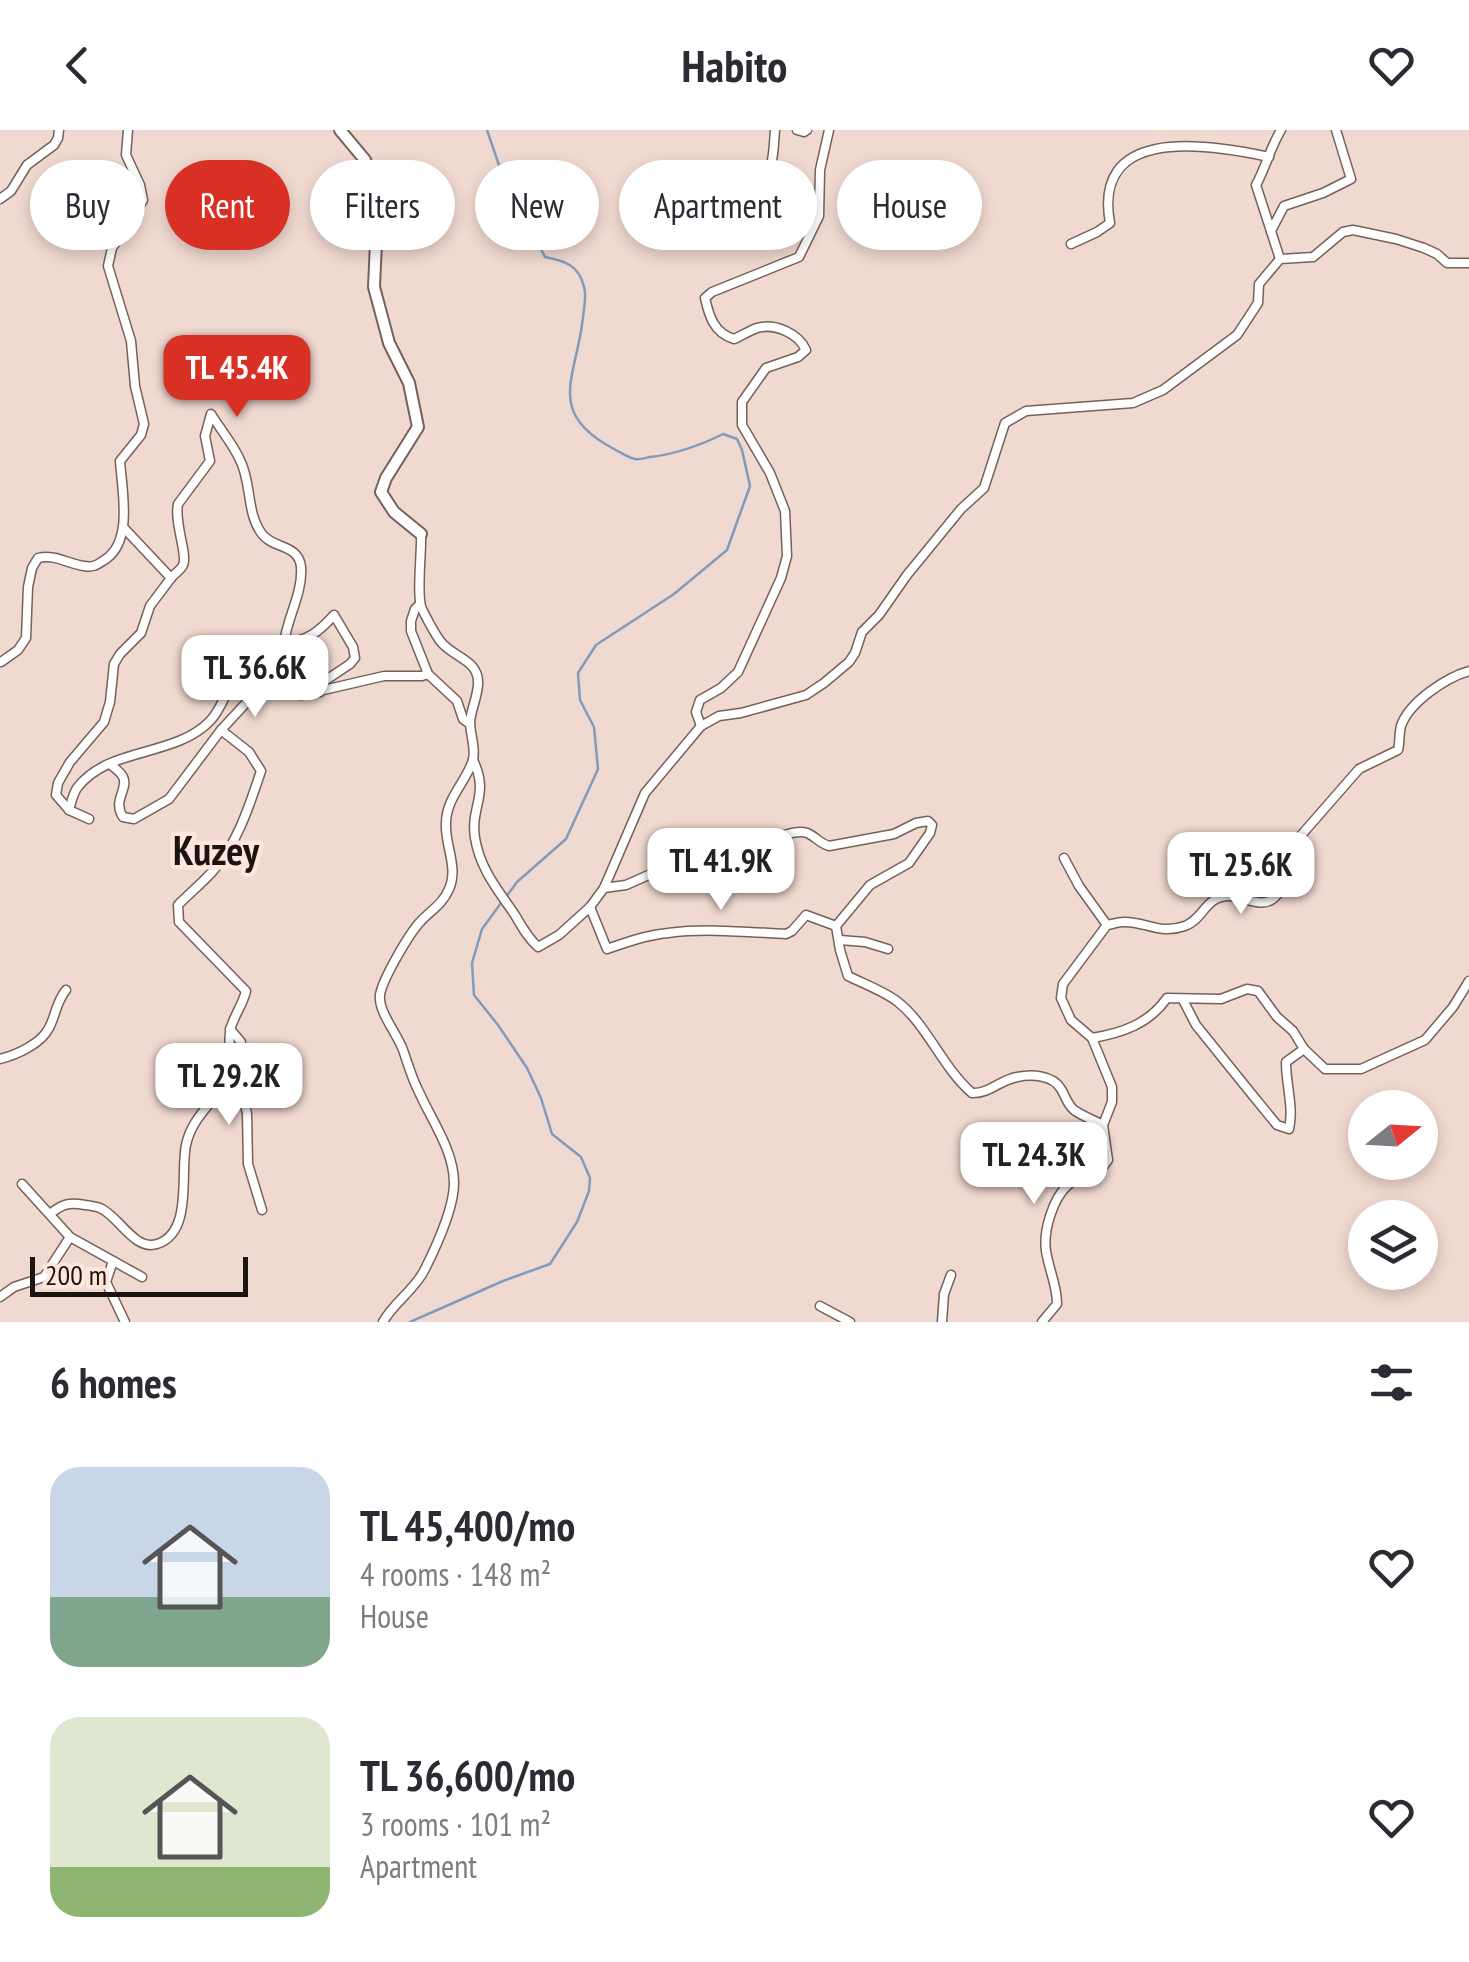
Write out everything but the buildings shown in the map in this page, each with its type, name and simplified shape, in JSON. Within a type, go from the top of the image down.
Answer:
[{"type":"street","points":[[0,199],[11,191],[27,165],[54,145],[58,130]]},
{"type":"street","points":[[1,662],[18,650],[26,638],[28,587],[38,558],[51,556],[95,567],[116,552],[123,527],[120,461],[144,424],[131,342],[108,266],[112,248],[143,200],[126,155],[128,130]]},
{"type":"street","points":[[340,130],[365,160],[378,198],[374,287],[390,342],[410,383],[418,427],[386,478],[382,492],[394,512],[422,534],[419,604],[442,643],[477,672],[470,724],[473,760],[481,787],[475,837],[490,881],[538,947],[559,935],[604,888],[645,792],[702,726],[719,716],[806,694],[849,662],[862,632],[961,509],[984,488],[1005,423],[1026,411],[1133,403],[1163,390],[1238,336],[1258,303],[1259,284],[1280,258],[1313,257],[1343,232],[1352,230],[1396,239],[1437,254],[1447,263],[1469,264]]},
{"type":"street","points":[[771,160],[775,130]]},
{"type":"street","points":[[797,130],[807,130]]},
{"type":"street","points":[[702,726],[696,712],[700,700],[738,672],[781,578],[787,556],[784,511],[770,472],[742,426],[742,402],[766,368],[798,357],[806,350],[802,341],[776,328],[757,328],[734,339],[724,336],[715,327],[704,298],[798,257],[819,216],[820,170],[829,130]]},
{"type":"street","points":[[1280,258],[1256,185],[1281,130]]},
{"type":"street","points":[[1270,231],[1284,206],[1351,179],[1336,130]]},
{"type":"street","points":[[1172,136],[1269,157]]},
{"type":"street","points":[[1071,244],[1110,223],[1107,202],[1115,159]]},
{"type":"street","points":[[89,819],[69,810],[56,795],[58,782],[104,722],[114,664],[140,633],[150,606],[184,564],[176,512],[210,461],[205,436],[211,414],[242,462],[259,531],[270,544],[295,552],[301,562],[284,642],[312,636],[334,615],[353,647],[350,664],[320,684],[320,692]]},
{"type":"street","points":[[123,527],[171,578]]},
{"type":"street","points":[[419,604],[411,630],[428,674],[456,701],[462,719],[470,724]]},
{"type":"street","points":[[1042,1322],[1057,1304],[1057,1288],[1046,1250],[1050,1219],[1059,1196],[1069,1184],[1098,1175],[1108,1160],[1103,1124],[1112,1102],[1112,1087],[1092,1038],[1071,1020],[1061,998],[1063,984],[1108,925],[1125,922],[1155,929],[1175,928],[1194,922],[1208,903],[1219,896],[1263,904],[1274,898],[1287,875],[1297,840],[1360,769],[1398,750],[1402,725],[1423,696],[1454,675],[1469,671]]},
{"type":"street","points":[[69,810],[75,790],[99,768],[180,742],[213,718],[230,686],[302,696],[384,676],[428,674]]},
{"type":"street","points":[[110,764],[124,782],[118,812],[134,819],[169,799],[246,703],[250,689]]},
{"type":"street","points":[[50,1214],[67,1203],[100,1207],[131,1235],[144,1243],[160,1244],[175,1229],[181,1213],[186,1141],[194,1121],[226,1080],[232,1059],[230,1029],[246,991],[179,922],[178,905],[215,869],[231,845],[261,771],[249,752],[221,730]]},
{"type":"street","points":[[383,1322],[425,1270],[448,1212],[454,1181],[447,1149],[417,1088],[399,1039],[382,1014],[379,998],[411,935],[449,890],[453,870],[446,818],[450,800],[473,760]]},
{"type":"street","points":[[604,888],[626,885],[739,835],[750,833],[770,838],[802,832],[829,846],[894,834],[928,821],[932,826],[930,834],[910,862],[870,885],[836,926]]},
{"type":"street","points":[[1064,858],[1108,925]]},
{"type":"street","points":[[590,906],[607,949],[669,932],[786,934],[806,915],[836,926]]},
{"type":"street","points":[[836,926],[848,976],[896,1000],[918,1022],[938,1054],[972,1093],[984,1093],[1016,1077],[1051,1079],[1058,1084],[1070,1108],[1103,1124]]},
{"type":"street","points":[[840,940],[888,949]]},
{"type":"street","points":[[1092,1038],[1119,1033],[1144,1021],[1167,998],[1221,1000],[1247,989],[1258,990],[1276,1017],[1293,1030],[1304,1050],[1325,1069],[1361,1069],[1425,1040],[1469,981]]},
{"type":"street","points":[[0,1059],[42,1037],[58,999],[66,990]]},
{"type":"street","points":[[1183,1000],[1196,1025],[1277,1125],[1289,1129],[1292,1112],[1286,1062],[1304,1050]]},
{"type":"street","points":[[230,1029],[241,1042],[248,1164],[262,1210]]},
{"type":"street","points":[[22,1184],[70,1237],[142,1277]]},
{"type":"street","points":[[0,1297],[14,1287],[44,1277],[70,1237]]},
{"type":"street","points":[[113,1260],[106,1282],[125,1322]]},
{"type":"street","points":[[942,1322],[944,1294],[951,1275]]},
{"type":"street","points":[[820,1306],[850,1322]]},
{"type":"waterway","points":[[487,130],[502,174],[545,257],[570,265],[582,280],[585,302],[570,392],[579,421],[592,435],[637,459],[679,452],[723,434],[737,439],[750,486],[727,550],[674,594],[596,645],[578,673],[580,700],[594,727],[598,769],[566,839],[517,882],[506,897]]},
{"type":"waterway","points":[[410,1322],[550,1264],[577,1222],[589,1191],[590,1178],[581,1157],[552,1134],[527,1068],[474,995],[472,963],[482,929],[501,903]]},
{"type":"district","name":"Kuzey","points":[[216,851]]}]
